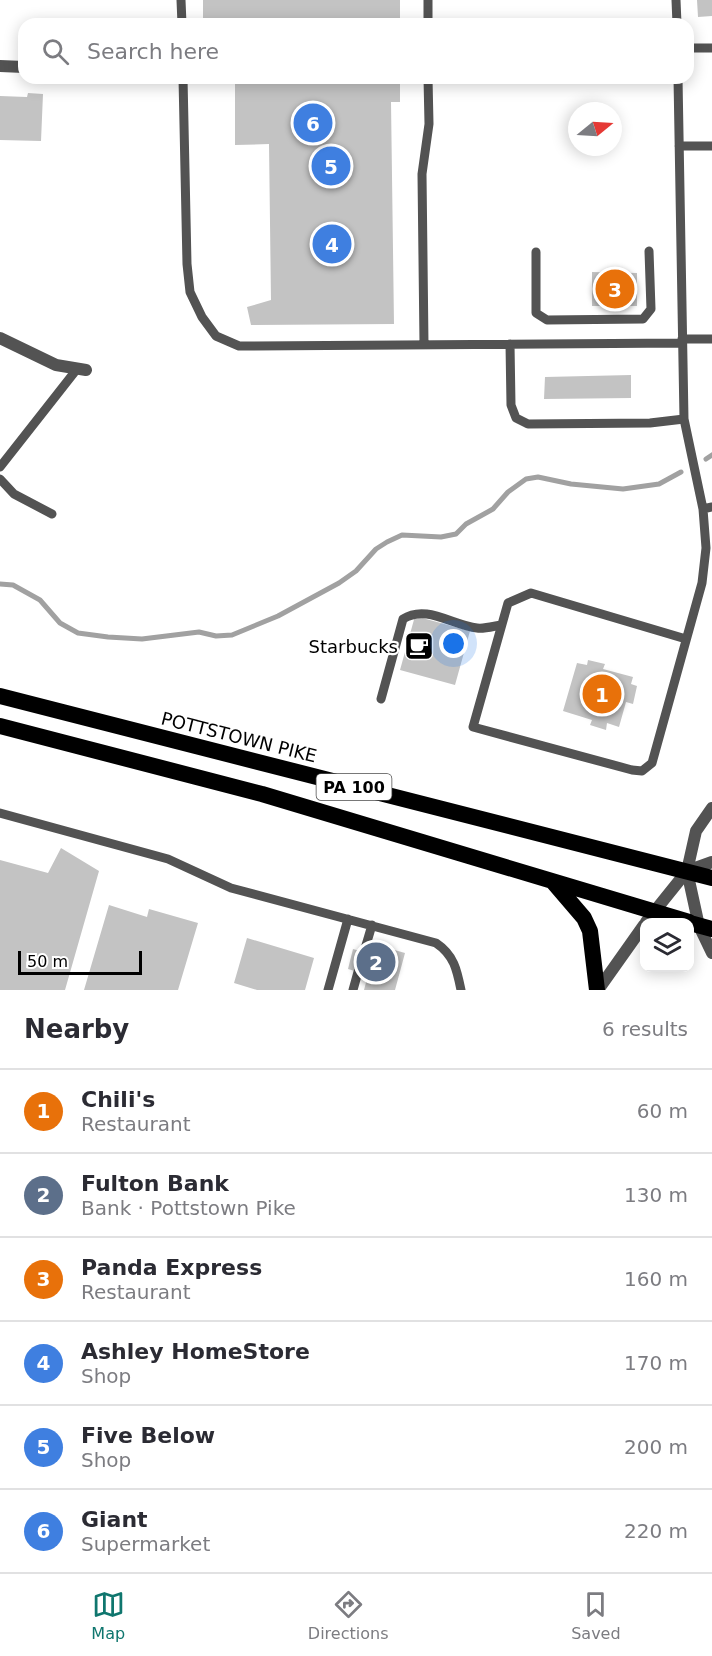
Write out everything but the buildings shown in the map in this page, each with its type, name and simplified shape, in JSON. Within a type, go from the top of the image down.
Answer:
[{"type":"highway","name":"POTTSTOWN PIKE","points":[[0,696],[712,878]]},
{"type":"highway","name":"PA 100","points":[[0,726],[262,794],[554,882],[643,918]]},
{"type":"highway","points":[[554,882],[584,918],[590,931],[598,990]]},
{"type":"street","points":[[0,66],[18,67]]},
{"type":"street","points":[[0,338],[56,365],[82,370]]},
{"type":"street","points":[[712,808],[696,831],[687,872],[697,925],[712,953]]},
{"type":"street","points":[[650,918],[687,872],[712,862]]},
{"type":"street","points":[[598,990],[640,931]]},
{"type":"lane","points":[[181,0],[182,18]]},
{"type":"lane","points":[[428,0],[428,18]]},
{"type":"lane","points":[[676,0],[676,18]]},
{"type":"lane","points":[[694,48],[712,48]]},
{"type":"lane","points":[[183,84],[187,264],[190,292],[202,316],[216,336],[239,346],[510,344],[712,339]]},
{"type":"lane","points":[[424,344],[422,174],[429,124],[428,84]]},
{"type":"lane","points":[[678,84],[684,419],[707,508],[702,583],[656,754],[652,763],[642,771],[632,770],[473,726],[508,603],[531,593],[686,639]]},
{"type":"lane","points":[[679,146],[712,146]]},
{"type":"lane","points":[[536,252],[536,313],[547,320],[643,319],[651,309],[650,250]]},
{"type":"lane","points":[[510,344],[511,405],[516,418],[528,424],[650,423],[684,419]]},
{"type":"lane","points":[[0,467],[82,370]]},
{"type":"lane","points":[[0,479],[14,494],[52,514]]},
{"type":"lane","points":[[381,699],[403,620],[412,614],[424,613],[478,628],[501,625]]},
{"type":"lane","points":[[0,813],[168,859],[231,888],[436,943],[446,949],[453,958],[458,971],[460,990]]},
{"type":"lane","points":[[328,990],[348,919]]},
{"type":"lane","points":[[364,952],[372,925]]},
{"type":"lane","points":[[353,990],[358,972]]},
{"type":"waterway","points":[[706,459],[712,455]]},
{"type":"waterway","points":[[0,584],[13,585],[40,600],[60,623],[78,633],[142,639],[199,632],[216,636],[232,635],[278,616],[339,583],[356,571],[376,549],[402,535],[441,537],[456,534],[466,524],[493,509],[508,492],[526,479],[538,477],[571,484],[623,489],[659,484],[681,472]]},
{"type":"place","name":"Giant","points":[[313,123]]},
{"type":"place","name":"Five Below","points":[[331,166]]},
{"type":"place","name":"Ashley HomeStore","points":[[332,244]]},
{"type":"place","name":"Panda Express","points":[[615,289]]},
{"type":"place","name":"Starbucks","points":[[419,646]]},
{"type":"place","name":"Chili's","points":[[602,694]]},
{"type":"place","name":"Fulton Bank","points":[[376,962]]}]
